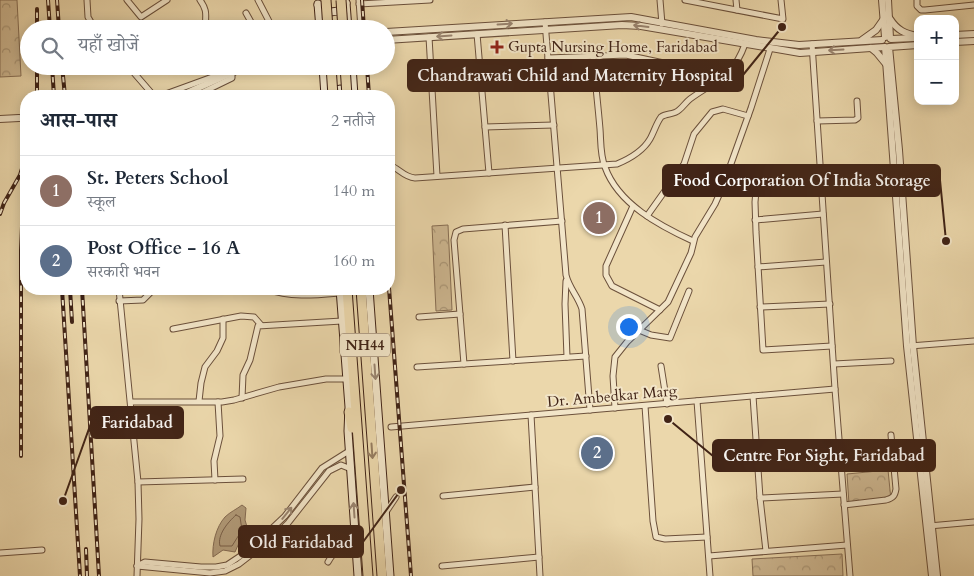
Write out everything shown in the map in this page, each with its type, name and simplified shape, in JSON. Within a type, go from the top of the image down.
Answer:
[{"type":"highway","points":[[344,20],[345,1]]},
{"type":"highway","points":[[321,2],[326,20]]},
{"type":"highway","points":[[332,75],[333,90]]},
{"type":"highway","points":[[347,75],[351,90]]},
{"type":"highway","name":"NH44","points":[[343,295],[355,402],[368,576]]},
{"type":"highway","name":"NH44","points":[[361,295],[382,576]]},
{"type":"highway","points":[[349,412],[359,460]]},
{"type":"main road","points":[[321,2],[324,10],[337,12],[343,9],[345,1]]},
{"type":"main road","points":[[345,1],[348,20]]},
{"type":"main road","points":[[320,20],[321,2]]},
{"type":"main road","points":[[324,75],[325,90]]},
{"type":"main road","points":[[352,75],[352,90]]},
{"type":"main road","points":[[334,90],[340,88],[346,90]]},
{"type":"main road","points":[[342,295],[358,576]]},
{"type":"main road","points":[[369,295],[390,576]]},
{"type":"street","points":[[87,0],[89,20]]},
{"type":"street","points":[[127,0],[141,17],[167,0]]},
{"type":"street","points":[[154,0],[157,6]]},
{"type":"street","points":[[200,0],[206,8],[206,20]]},
{"type":"street","points":[[258,0],[268,20]]},
{"type":"street","points":[[360,20],[359,2],[430,0]]},
{"type":"street","points":[[660,0],[662,26]]},
{"type":"street","points":[[685,0],[783,19],[782,0]]},
{"type":"street","points":[[736,0],[737,10]]},
{"type":"street","points":[[882,0],[886,18],[902,32],[914,36]]},
{"type":"street","points":[[887,47],[892,44],[887,38],[886,18],[888,0]]},
{"type":"street","points":[[917,0],[917,6],[921,10],[974,5]]},
{"type":"street","points":[[246,13],[250,20]]},
{"type":"street","points":[[395,39],[477,34],[631,17],[662,26],[745,44],[800,53],[914,45]]},
{"type":"street","points":[[858,41],[876,30],[886,18]]},
{"type":"street","points":[[395,32],[545,26]]},
{"type":"street","points":[[545,26],[566,275],[567,357]]},
{"type":"street","points":[[662,26],[799,45],[914,37]]},
{"type":"street","points":[[477,34],[489,173]]},
{"type":"street","points":[[959,35],[974,34]]},
{"type":"street","points":[[429,37],[437,176]]},
{"type":"street","points":[[959,42],[974,41]]},
{"type":"street","points":[[395,168],[408,178],[616,164],[634,155],[649,141],[661,117],[678,111],[692,98],[725,76],[740,58],[745,44]]},
{"type":"street","points":[[812,44],[835,389],[850,576]]},
{"type":"street","points":[[889,65],[900,46]]},
{"type":"street","points":[[887,47],[899,150],[910,346],[929,526],[932,576]]},
{"type":"street","points":[[871,48],[889,65]]},
{"type":"street","points":[[615,408],[613,376],[615,357],[668,302],[691,253],[693,242],[715,204],[748,116],[770,49]]},
{"type":"street","points":[[548,58],[626,55],[725,76]]},
{"type":"street","points":[[593,56],[604,166],[609,178],[633,206],[693,242]]},
{"type":"street","points":[[136,75],[149,90]]},
{"type":"street","points":[[176,90],[218,75]]},
{"type":"street","points":[[194,90],[230,75]]},
{"type":"street","points":[[208,90],[232,78],[232,75]]},
{"type":"street","points":[[817,120],[854,120],[858,118],[857,101]]},
{"type":"street","points":[[647,216],[684,164],[694,134],[712,112],[718,109],[727,109],[748,116]]},
{"type":"street","points":[[0,119],[19,118]]},
{"type":"street","points":[[485,127],[554,125]]},
{"type":"street","points":[[726,176],[751,186],[756,190],[755,220],[763,350],[832,346]]},
{"type":"street","points":[[633,206],[606,266],[606,275],[609,282],[617,289],[660,310]]},
{"type":"street","points":[[755,220],[823,214]]},
{"type":"street","points":[[464,364],[454,235],[463,229],[562,221]]},
{"type":"street","points":[[505,225],[513,361]]},
{"type":"street","points":[[758,266],[826,262]]},
{"type":"street","points":[[566,275],[568,284],[578,298],[582,309],[590,410]]},
{"type":"street","points":[[639,330],[651,335],[670,338],[689,291]]},
{"type":"street","points":[[119,295],[138,482],[137,576]]},
{"type":"street","points":[[119,300],[143,300],[148,295]]},
{"type":"street","points":[[760,307],[830,304]]},
{"type":"street","points":[[419,318],[460,314]]},
{"type":"street","points":[[173,328],[250,316],[258,320],[261,325]]},
{"type":"street","points":[[199,402],[205,367],[217,351],[223,338],[223,320]]},
{"type":"street","points":[[242,398],[243,374],[250,360],[257,328],[261,325],[342,321]]},
{"type":"street","points":[[910,346],[974,341]]},
{"type":"street","points":[[417,368],[586,356]]},
{"type":"street","points":[[834,364],[891,361]]},
{"type":"street","points":[[661,366],[667,404]]},
{"type":"street","points":[[131,402],[218,402],[242,398],[270,389],[326,379],[347,379]]},
{"type":"street","name":"Dr. Ambedkar Marg","points":[[390,427],[835,389]]},
{"type":"street","points":[[753,396],[760,498],[766,551]]},
{"type":"street","points":[[697,401],[710,576]]},
{"type":"street","points":[[215,480],[214,461],[220,436],[218,402]]},
{"type":"street","points":[[645,406],[653,521],[656,538],[707,537]]},
{"type":"street","points":[[531,415],[540,576]]},
{"type":"street","points":[[844,505],[892,498],[896,489],[891,435]]},
{"type":"street","points":[[757,448],[839,443]]},
{"type":"street","points":[[137,566],[145,562],[201,567],[228,565],[248,551],[285,516],[322,468],[350,451]]},
{"type":"street","points":[[841,467],[894,464]]},
{"type":"street","points":[[137,566],[185,573],[225,571],[239,564],[288,523],[329,471],[341,465],[351,469]]},
{"type":"street","points":[[138,482],[243,480]]},
{"type":"street","points":[[443,496],[535,487]]},
{"type":"street","points":[[760,498],[843,494]]},
{"type":"street","points":[[386,512],[396,498]]},
{"type":"street","points":[[929,526],[974,522]]},
{"type":"street","points":[[929,526],[937,576]]},
{"type":"street","points":[[328,562],[332,554],[340,546],[356,540]]},
{"type":"street","points":[[709,556],[847,545]]},
{"type":"street","points":[[0,553],[42,550]]},
{"type":"street","points":[[442,566],[539,557]]},
{"type":"green space","points":[[0,0],[17,0],[21,76],[0,77]]},
{"type":"green space","points":[[448,225],[452,310],[436,311],[432,226]]},
{"type":"green space","points":[[888,470],[891,500],[849,504],[847,474]]},
{"type":"green space","points":[[842,554],[843,576],[753,576],[752,559]]},
{"type":"water","points":[[242,505],[246,508],[245,520],[248,530],[235,552],[223,550],[213,557],[214,541],[219,526],[227,515]]},
{"type":"railway","points":[[48,0],[49,20]]},
{"type":"railway","points":[[57,0],[58,20]]},
{"type":"railway","points":[[362,0],[363,20]]},
{"type":"railway","points":[[37,9],[37,20]]},
{"type":"railway","points":[[37,75],[37,90]]},
{"type":"railway","points":[[53,75],[54,90]]},
{"type":"railway","points":[[63,75],[64,90]]},
{"type":"railway","points":[[368,75],[369,90]]},
{"type":"railway","points":[[0,214],[20,175]]},
{"type":"railway","points":[[21,295],[21,456]]},
{"type":"railway","points":[[62,295],[80,576]]},
{"type":"railway","points":[[70,295],[72,322]]},
{"type":"railway","points":[[82,295],[99,576]]},
{"type":"railway","points":[[390,295],[411,576]]},
{"type":"railway","points":[[86,549],[87,576]]},
{"type":"place","name":"Chandrawati Child and Maternity Hospital","points":[[782,27]]},
{"type":"place","name":"Gupta Nursing Home, Faridabad","points":[[497,47]]},
{"type":"place","name":"St. Peters School","points":[[599,218]]},
{"type":"place","name":"Food Corporation Of India Storage","points":[[946,241]]},
{"type":"place","name":"Centre For Sight, Faridabad","points":[[668,419]]},
{"type":"place","name":"Post Office - 16 A","points":[[597,453]]},
{"type":"place","name":"Old Faridabad","points":[[401,490]]},
{"type":"place","name":"Faridabad","points":[[63,501]]}]
